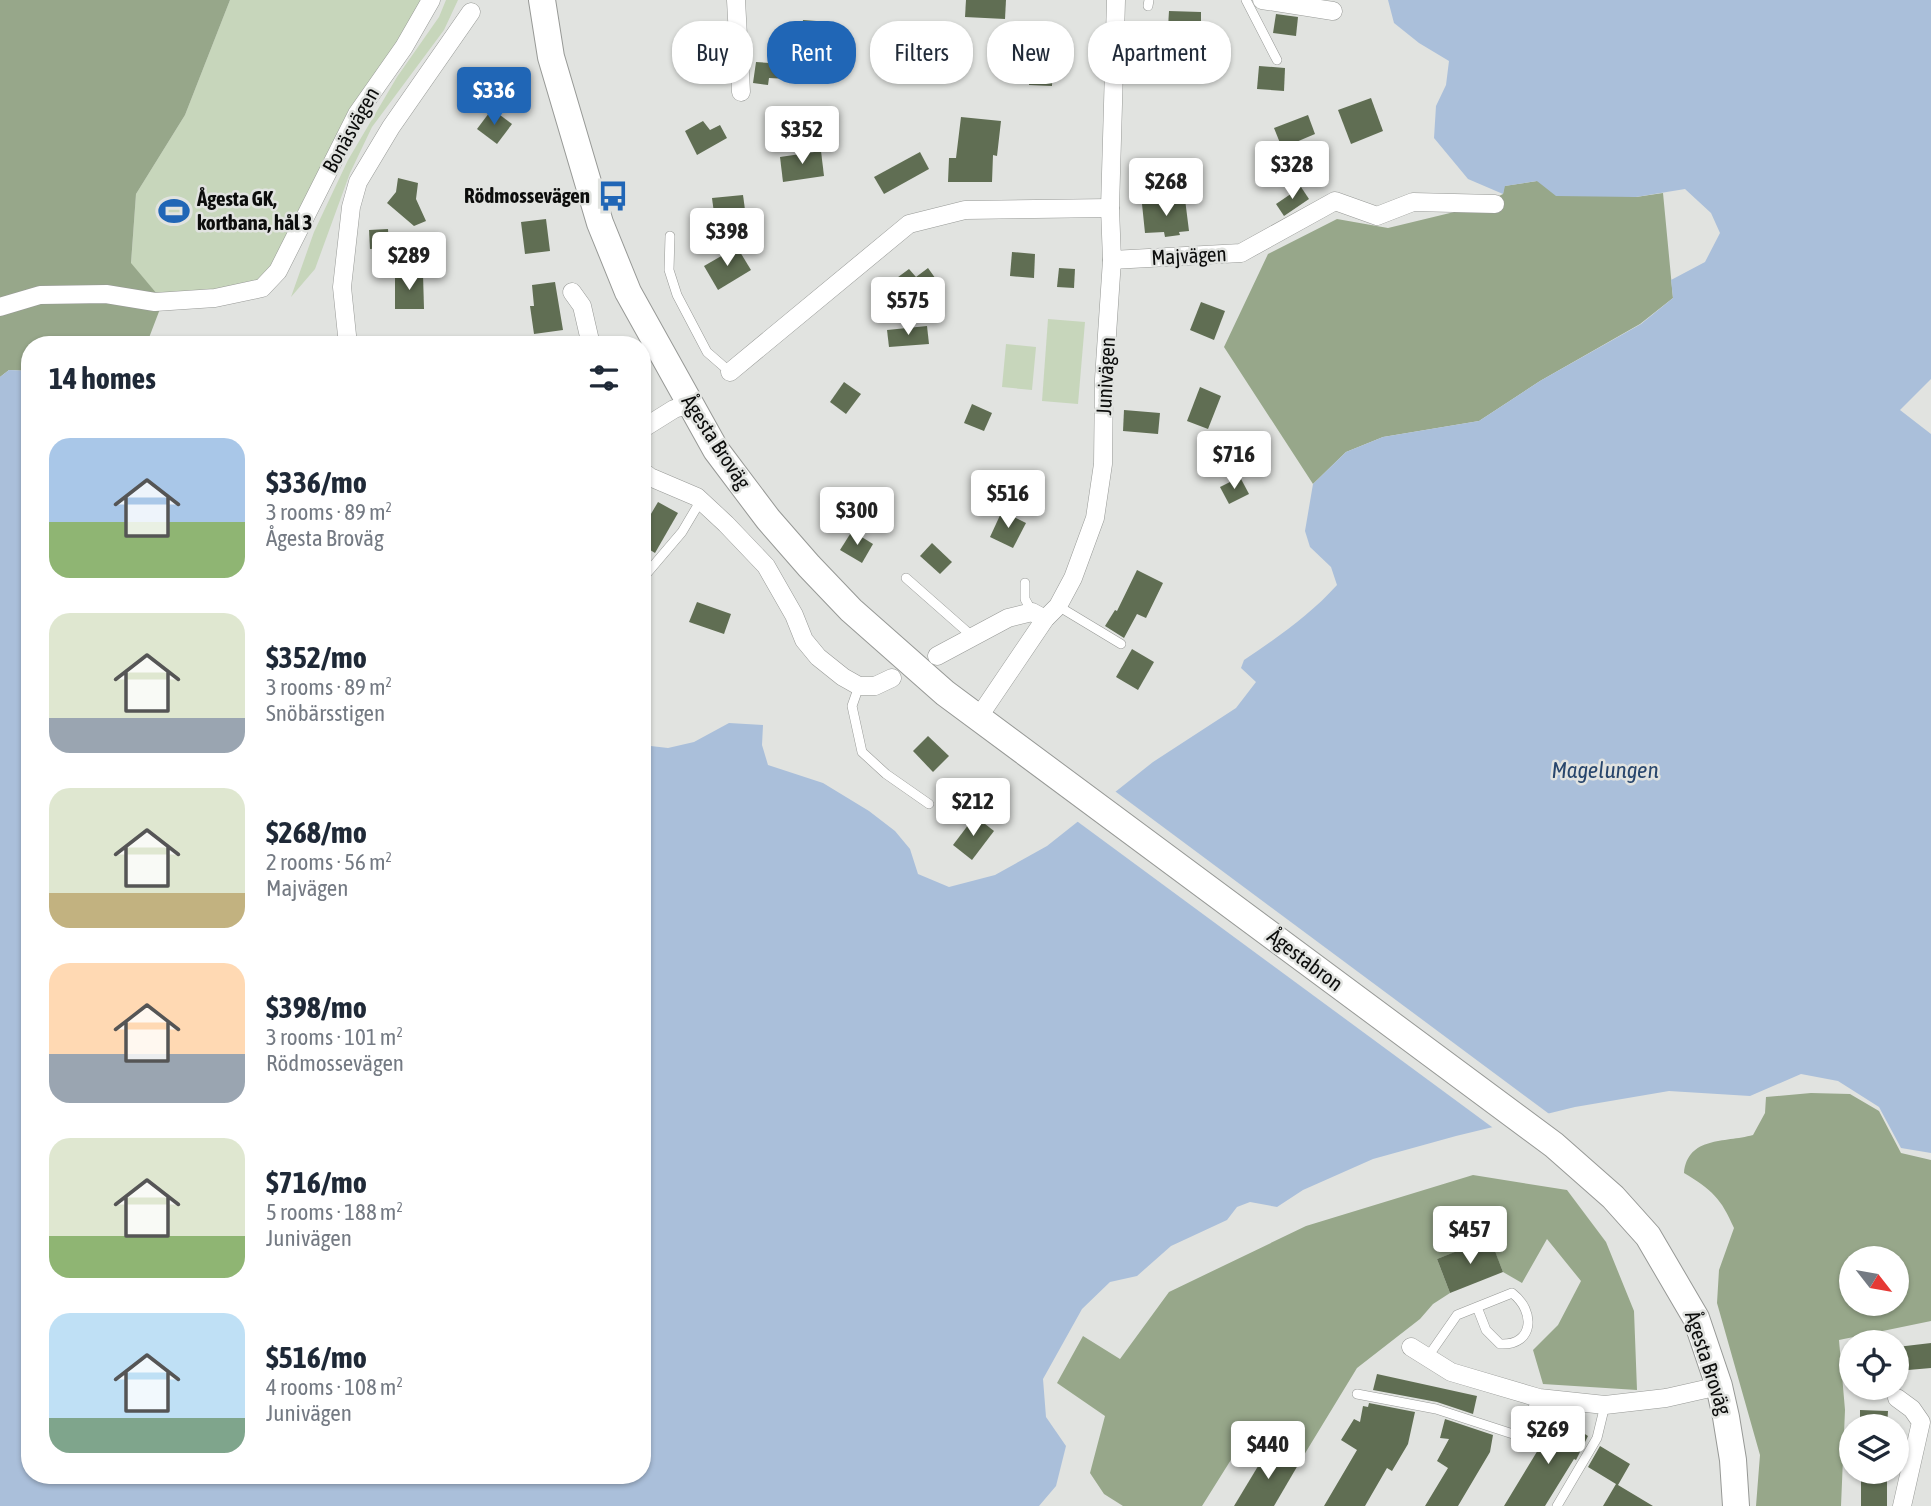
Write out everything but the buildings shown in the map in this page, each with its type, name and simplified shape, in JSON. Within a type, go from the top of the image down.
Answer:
[{"type":"main road","name":"Ågesta Broväg","points":[[542,0],[551,57],[600,223],[628,292],[716,450],[768,519],[851,610],[897,653],[978,718],[1056,775]]},
{"type":"main road","name":"Ågestabron","points":[[1056,775],[1554,1145]]},
{"type":"main road","name":"Ågesta Broväg","points":[[1554,1145],[1613,1197],[1648,1236],[1696,1318],[1719,1386],[1733,1460],[1736,1506]]},
{"type":"street","name":"Bonäsvägen","points":[[0,307],[40,295],[106,294],[155,302],[215,298],[262,288],[278,271],[357,114],[404,47],[432,0]]},
{"type":"street","points":[[736,0],[741,92]]},
{"type":"street","name":"Junivägen","points":[[978,718],[1038,616],[1058,606],[1073,578],[1096,518],[1102,464],[1104,379],[1112,260],[1110,208],[1115,0]]},
{"type":"street","points":[[1262,0],[1289,2],[1334,11]]},
{"type":"street","points":[[347,336],[342,288],[351,207],[358,182],[391,127],[471,12]]},
{"type":"street","name":"Majvägen","points":[[1112,260],[1241,253],[1335,201],[1377,216],[1413,202],[1495,204]]},
{"type":"street","points":[[730,372],[909,224],[965,210],[1110,208]]},
{"type":"street","points":[[572,292],[582,306],[589,336]]},
{"type":"street","points":[[651,423],[674,409],[690,404]]},
{"type":"street","points":[[651,477],[701,500],[766,566],[794,615],[804,640],[818,657],[859,686],[875,686],[892,678]]},
{"type":"street","points":[[937,656],[1008,618],[1038,616]]},
{"type":"street","points":[[1411,1347],[1451,1372],[1539,1398],[1605,1405],[1666,1398],[1719,1386]]},
{"type":"street","points":[[1900,1400],[1912,1409],[1921,1422],[1902,1506]]},
{"type":"lane","points":[[1246,0],[1277,60]]},
{"type":"lane","points":[[670,236],[669,270],[677,295],[707,352],[730,372]]},
{"type":"lane","points":[[651,568],[682,532],[701,500]]},
{"type":"lane","points":[[906,578],[973,637]]},
{"type":"lane","points":[[1025,583],[1025,599],[1038,616]]},
{"type":"lane","points":[[1058,606],[1121,644]]},
{"type":"lane","points":[[859,686],[852,706],[862,752],[886,774],[929,804]]},
{"type":"lane","points":[[1427,1357],[1457,1315],[1477,1307],[1513,1293],[1523,1302],[1529,1317],[1526,1331],[1520,1340],[1512,1345],[1500,1344],[1486,1331],[1477,1307]]},
{"type":"lane","points":[[1357,1394],[1436,1409],[1516,1435],[1539,1398]]},
{"type":"lane","points":[[1557,1506],[1597,1438],[1605,1405]]},
{"type":"green space","points":[[0,0],[230,0],[185,115],[136,194],[131,263],[163,301],[150,336],[21,336],[21,371],[9,370],[0,377]]},
{"type":"green space","points":[[230,0],[431,0],[262,288],[163,301],[131,264],[136,194],[185,115]]},
{"type":"green space","points":[[446,0],[458,0],[444,30],[372,127],[350,173],[315,269],[291,297],[314,232],[348,160],[397,77],[439,17]]},
{"type":"green space","points":[[1537,181],[1636,197],[1663,193],[1673,298],[1640,324],[1540,381],[1479,421],[1383,437],[1346,452],[1313,484],[1224,347],[1268,254],[1337,219],[1388,228],[1479,206],[1503,194],[1504,186]]},
{"type":"green space","points":[[1048,319],[1085,322],[1078,404],[1042,401]]},
{"type":"green space","points":[[1006,344],[1036,347],[1032,390],[1002,387]]},
{"type":"green space","points":[[1811,1093],[1850,1094],[1879,1111],[1901,1153],[1931,1160],[1931,1321],[1887,1330],[1839,1330],[1839,1400],[1844,1400],[1845,1410],[1845,1414],[1839,1414],[1841,1506],[1756,1506],[1760,1455],[1717,1303],[1719,1270],[1734,1228],[1715,1196],[1684,1173],[1687,1161],[1700,1147],[1753,1135],[1765,1113],[1766,1097]]},
{"type":"green space","points":[[1473,1175],[1567,1190],[1606,1242],[1634,1311],[1637,1390],[1543,1384],[1533,1350],[1558,1325],[1581,1281],[1547,1239],[1522,1283],[1503,1272],[1490,1239],[1437,1259],[1450,1293],[1433,1304],[1420,1319],[1357,1368],[1304,1455],[1249,1431],[1202,1506],[1123,1506],[1104,1494],[1090,1473],[1105,1416],[1057,1383],[1083,1336],[1120,1359],[1169,1292],[1306,1226]]},
{"type":"water","name":"Magelungen","points":[[1388,0],[1931,0],[1931,379],[1900,410],[1931,434],[1931,1153],[1901,1148],[1879,1107],[1838,1081],[1801,1074],[1750,1096],[1669,1091],[1575,1107],[1373,1159],[1303,1190],[1277,1207],[1250,1202],[1237,1207],[1227,1220],[1171,1246],[1137,1276],[1110,1282],[1082,1309],[1043,1379],[1046,1417],[1066,1446],[1056,1486],[1039,1506],[0,1506],[0,377],[9,370],[21,371],[21,1484],[651,1484],[651,746],[668,748],[694,742],[729,723],[763,725],[762,745],[768,765],[823,783],[869,811],[895,831],[910,849],[918,874],[949,887],[995,875],[1047,846],[1153,762],[1236,708],[1256,682],[1241,668],[1244,660],[1281,635],[1337,585],[1331,567],[1310,547],[1305,531],[1313,484],[1346,452],[1383,437],[1479,421],[1540,381],[1641,324],[1673,298],[1671,280],[1705,262],[1720,233],[1711,213],[1685,189],[1636,197],[1556,196],[1537,181],[1505,186],[1503,194],[1468,179],[1434,138],[1436,106],[1446,85],[1449,61],[1419,43],[1394,23]]},
{"type":"pier","points":[[1112,789],[1552,1116],[1496,1130],[1074,819]]},
{"type":"place","name":"Rödmossevägen","points":[[613,196]]},
{"type":"place","name":"Ågesta GK, kortbana, hål 3","points":[[174,211]]}]
